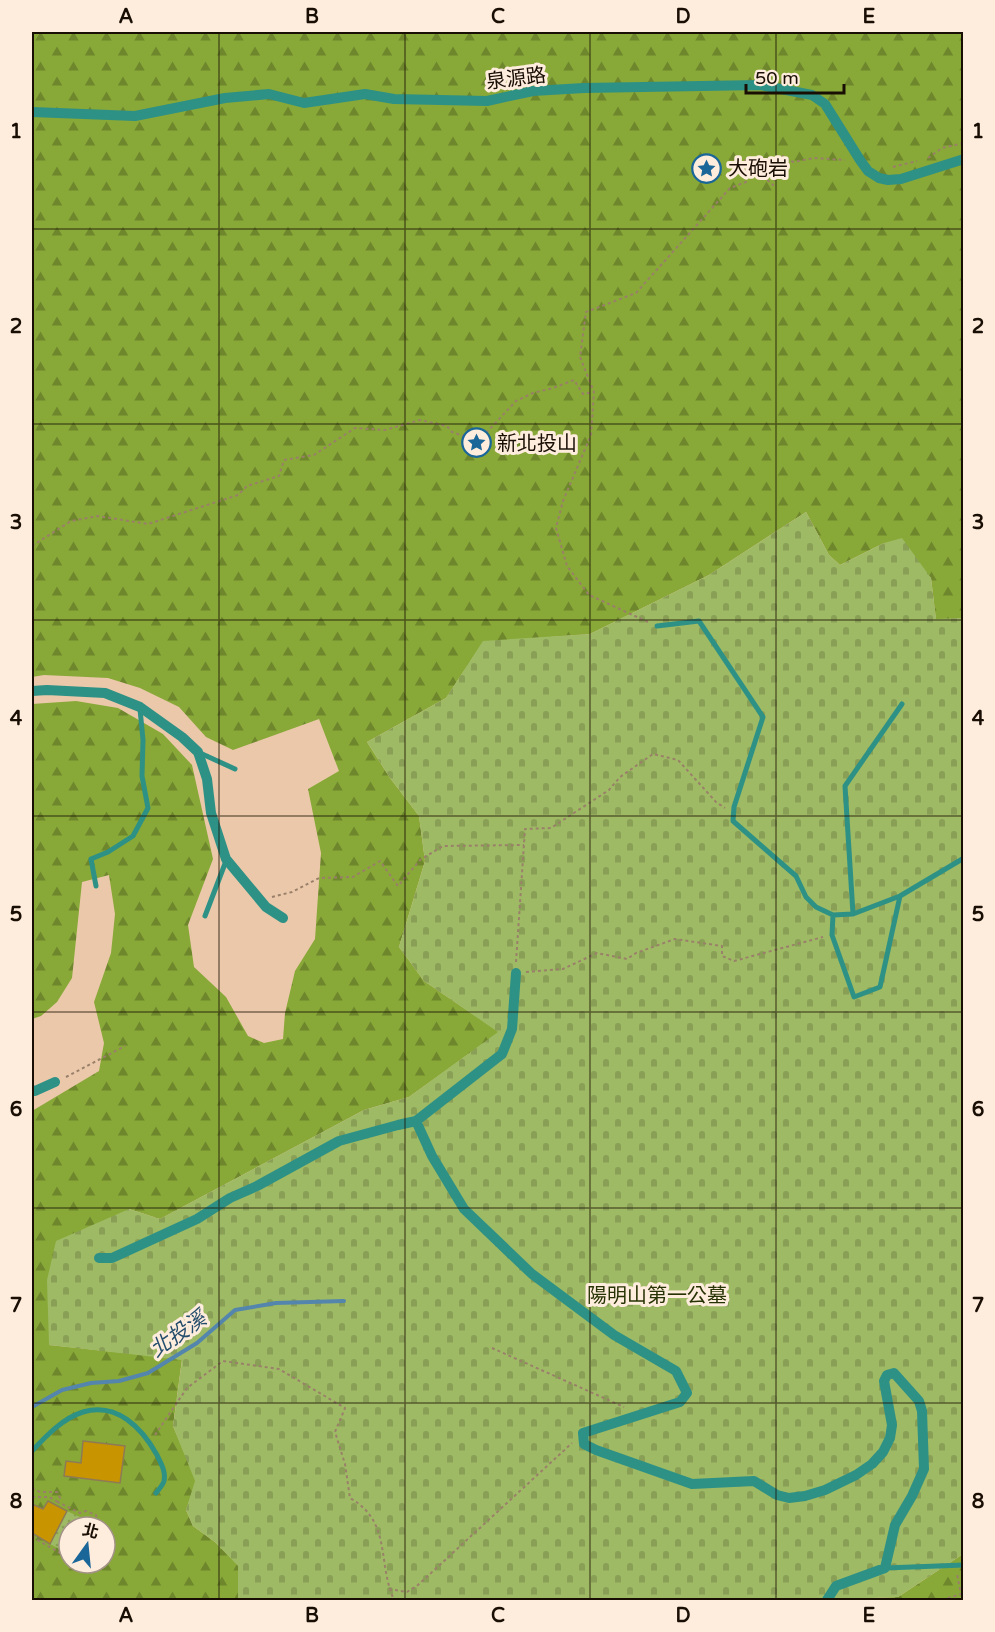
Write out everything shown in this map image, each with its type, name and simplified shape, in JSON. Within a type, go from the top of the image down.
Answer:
[{"type":"street","name":"泉源路","points":[[32,112],[135,116],[225,98],[269,94],[304,103],[365,94],[394,99],[487,101],[533,92],[584,88],[760,85],[812,95],[825,104],[860,160],[873,174]]},
{"type":"street","points":[[873,174],[888,180],[901,179],[963,159]]},
{"type":"street","points":[[32,692],[46,690],[105,693],[140,707],[160,719],[198,752],[207,779],[211,813],[226,859],[266,907],[284,918]]},
{"type":"street","points":[[99,1258],[112,1257],[197,1219],[230,1198],[257,1186],[339,1141],[416,1122],[502,1054],[512,1029],[516,973]]},
{"type":"street","points":[[32,1090],[35,1091],[55,1082]]},
{"type":"street","points":[[416,1122],[432,1156],[464,1209],[506,1250],[532,1274],[614,1335],[676,1371],[687,1393],[680,1402],[643,1416],[583,1433],[584,1444],[692,1484],[754,1481],[783,1497],[805,1496],[825,1490],[856,1475],[872,1464],[883,1452],[890,1438],[892,1425],[885,1381],[887,1375],[894,1373],[919,1401],[922,1411],[924,1469],[895,1525],[885,1568],[836,1586],[827,1600]]},
{"type":"lane","points":[[657,626],[699,621],[763,717],[733,821],[796,876],[806,897],[816,907],[834,915],[853,914],[900,897],[963,858]]},
{"type":"lane","points":[[853,914],[845,786],[902,704]]},
{"type":"lane","points":[[96,886],[91,859],[108,852],[133,836],[148,808],[142,776],[143,740],[140,707]]},
{"type":"lane","points":[[198,752],[236,769]]},
{"type":"lane","points":[[205,916],[226,859]]},
{"type":"lane","points":[[834,915],[832,934],[854,997],[880,987],[900,897]]},
{"type":"lane","points":[[32,1451],[50,1432],[70,1417],[84,1411],[104,1409],[122,1415],[139,1428],[150,1442],[164,1468],[164,1483],[156,1493]]},
{"type":"lane","points":[[885,1568],[963,1565]]},
{"type":"path","points":[[873,174],[912,161],[924,160],[942,148],[963,143]]},
{"type":"path","points":[[657,626],[589,595],[567,566],[556,528],[563,501],[591,435],[594,392],[580,357],[586,312],[636,293],[730,188],[746,182],[745,160],[773,185],[783,156],[793,162],[814,158],[860,160]]},
{"type":"path","points":[[32,546],[71,521],[98,516],[148,525],[238,495],[247,486],[279,476],[284,460],[314,455],[355,428],[385,430],[420,420],[447,426],[452,432],[469,438],[487,432],[516,400],[533,393],[574,380],[583,394],[594,392]]},
{"type":"path","points":[[734,813],[716,802],[678,760],[653,754],[620,777],[609,790],[551,828],[525,829],[516,973],[563,969],[597,953],[627,959],[636,953],[675,939],[722,946],[722,956],[734,961],[832,934]]},
{"type":"path","points":[[261,900],[291,892],[319,878],[353,877],[380,861],[398,886],[420,860],[443,846],[524,845]]},
{"type":"path","points":[[55,1082],[125,1047]]},
{"type":"path","points":[[492,1348],[643,1416]]},
{"type":"path","points":[[150,1442],[187,1388],[223,1361],[279,1369],[345,1408],[335,1432],[345,1464],[350,1498],[363,1506],[374,1519],[381,1540],[382,1561],[393,1600]]},
{"type":"path","points":[[389,1588],[407,1592],[418,1585],[583,1433]]},
{"type":"path","points":[[32,1488],[57,1492],[60,1498],[58,1502]]},
{"type":"path","points":[[32,1497],[49,1497],[80,1513],[86,1511],[96,1515]]},
{"type":"path","points":[[32,1537],[57,1551]]},
{"type":"path","points":[[942,1600],[961,1594],[956,1565]]},
{"type":"green space","points":[[32,32],[963,32],[963,618],[936,620],[931,578],[884,543],[840,565],[829,555],[806,512],[709,575],[590,634],[483,642],[446,698],[367,742],[390,778],[419,816],[425,861],[399,947],[424,981],[499,1032],[409,1097],[364,1110],[160,1219],[129,1209],[49,1345],[182,1359],[173,1426],[196,1481],[186,1510],[193,1526],[215,1542],[239,1566],[238,1598],[231,1600],[32,1600],[32,1111],[99,1071],[104,1043],[94,1002],[111,953],[115,914],[109,875],[82,882],[72,978],[57,1002],[41,1016],[32,1019],[32,704],[76,701],[118,708],[163,734],[192,765],[213,859],[188,925],[194,967],[226,997],[248,1036],[264,1043],[283,1039],[285,1013],[295,971],[315,939],[321,853],[308,789],[339,771],[319,719],[233,750],[206,737],[179,707],[140,688],[108,678],[44,675],[32,677]]},
{"type":"green space","name":"陽明山第一公墓","points":[[806,512],[829,555],[840,565],[884,543],[902,538],[931,578],[936,619],[963,618],[963,1554],[898,1597],[820,1600],[231,1600],[238,1598],[238,1566],[215,1542],[193,1526],[186,1510],[195,1481],[173,1426],[182,1360],[49,1345],[47,1280],[56,1241],[129,1209],[160,1219],[364,1110],[409,1097],[498,1032],[424,981],[399,947],[425,861],[419,816],[390,778],[367,742],[446,698],[483,641],[590,634],[709,575]]},
{"type":"green space","points":[[57,1530],[57,1548],[50,1544]]},
{"type":"green space","points":[[963,1554],[963,1597],[953,1600],[820,1600],[898,1597]]},
{"type":"building","points":[[83,1441],[125,1446],[120,1483],[64,1476],[66,1461],[81,1463]]},
{"type":"building","points":[[48,1501],[67,1511],[65,1515],[57,1515],[57,1530],[50,1544],[32,1533],[32,1504],[43,1509]]},
{"type":"waterway","name":"北投溪","points":[[32,1407],[62,1390],[91,1383],[119,1381],[148,1373],[197,1343],[235,1310],[276,1303],[344,1301]]},
{"type":"place","name":"大砲岩","points":[[707,168]]},
{"type":"place","name":"新北投山","points":[[476,443]]}]
